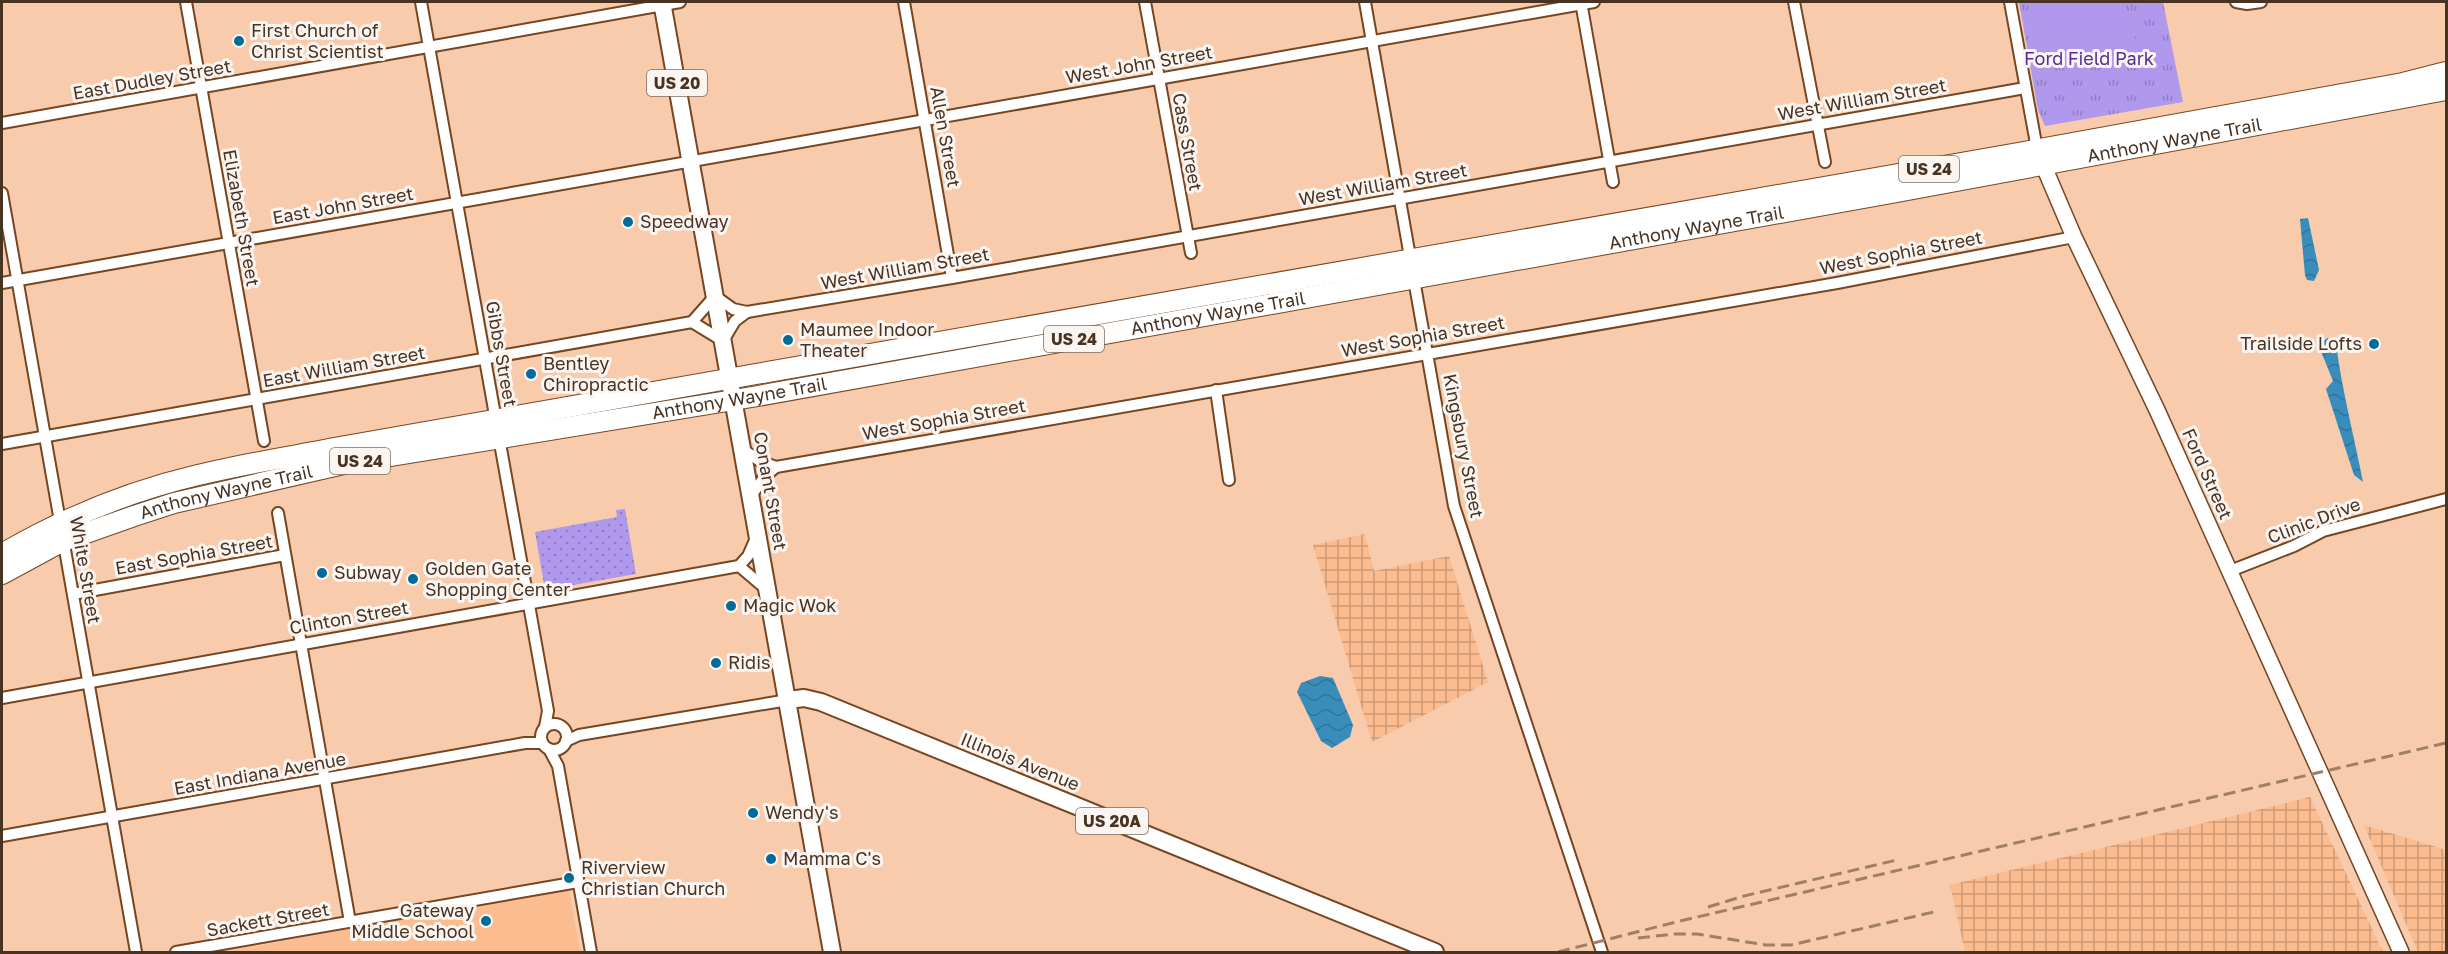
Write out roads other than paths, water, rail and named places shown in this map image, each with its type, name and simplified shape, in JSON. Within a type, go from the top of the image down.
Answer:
[{"type":"highway","name":"Anthony Wayne Trail","points":[[2039,158],[2403,83],[2446,72]]},
{"type":"highway","name":"Anthony Wayne Trail","points":[[2,574],[62,532],[119,499],[197,475],[732,390],[2039,158],[2446,90]]},
{"type":"highway","name":"Anthony Wayne Trail","points":[[2,554],[35,534],[62,532]]},
{"type":"main road","name":"Conant Street","points":[[663,3],[832,952]]},
{"type":"main road","name":"Ford Street","points":[[2039,158],[2074,237],[2157,410],[2401,952]]},
{"type":"main road","name":"Illinois Avenue","points":[[788,700],[804,698],[821,702],[1435,952]]},
{"type":"street","name":"Elizabeth Street","points":[[186,2],[264,441]]},
{"type":"street","name":"Gibbs Street","points":[[421,2],[591,952]]},
{"type":"street","name":"East Dudley Street","points":[[2,123],[663,3],[681,2]]},
{"type":"street","name":"Allen Street","points":[[904,2],[952,278]]},
{"type":"street","name":"Cass Street","points":[[1145,2],[1191,253]]},
{"type":"street","name":"Kingsbury Street","points":[[1365,2],[1454,506],[1602,952]]},
{"type":"street","name":"West John Street","points":[[691,161],[1594,2]]},
{"type":"street","points":[[1794,2],[1825,162]]},
{"type":"street","name":"Ford Street","points":[[2010,2],[2039,158]]},
{"type":"street","points":[[2240,3],[2261,2]]},
{"type":"street","points":[[1581,3],[1613,182]]},
{"type":"street","name":"West William Street","points":[[747,312],[952,278],[2025,88]]},
{"type":"street","name":"East John Street","points":[[2,283],[691,161]]},
{"type":"street","name":"White Street","points":[[2,193],[136,952]]},
{"type":"street","name":"West Sophia Street","points":[[776,467],[1837,283],[2074,237]]},
{"type":"street","points":[[715,296],[733,309],[747,312],[735,321],[723,341],[692,322],[715,296]]},
{"type":"street","name":"East William Street","points":[[2,444],[692,322]]},
{"type":"street","points":[[1216,390],[1229,480]]},
{"type":"street","points":[[742,449],[763,463],[776,467]]},
{"type":"street","points":[[751,496],[765,475],[776,467]]},
{"type":"street","name":"Clinic Drive","points":[[2230,571],[2294,546],[2323,531],[2368,517],[2446,499]]},
{"type":"street","points":[[278,513],[350,922]]},
{"type":"street","points":[[758,534],[754,547],[739,566],[768,592]]},
{"type":"street","name":"East Sophia Street","points":[[73,594],[285,555]]},
{"type":"street","name":"Clinton Street","points":[[2,698],[739,566]]},
{"type":"street","name":"East Indiana Avenue","points":[[2,836],[553,737],[579,735],[788,700]]},
{"type":"street","name":"Sackett Street","points":[[176,952],[578,882]]},
{"type":"water","points":[[2308,218],[2319,270],[2314,281],[2307,280],[2305,275],[2300,219]]},
{"type":"water","points":[[2328,338],[2336,344],[2363,482],[2354,475],[2326,389],[2333,381],[2318,344]]},
{"type":"water","points":[[1320,676],[1333,678],[1353,725],[1350,737],[1332,748],[1321,741],[1297,692],[1301,683]]},
{"type":"railway","points":[[1558,952],[1680,921],[2446,743]]},
{"type":"railway","points":[[1708,907],[1744,896],[1897,860]]},
{"type":"railway","points":[[1638,938],[1697,934],[1766,945],[1791,945],[1938,911]]},
{"type":"place","name":"First Church of Christ Scientist","points":[[239,41]]},
{"type":"place","name":"Speedway","points":[[628,222]]},
{"type":"place","name":"Maumee Indoor Theater","points":[[788,340]]},
{"type":"place","name":"Trailside Lofts","points":[[2374,344]]},
{"type":"place","name":"Bentley Chiropractic","points":[[531,374]]},
{"type":"place","name":"Subway","points":[[322,573]]},
{"type":"place","name":"Golden Gate Shopping Center","points":[[413,579]]},
{"type":"place","name":"Magic Wok","points":[[731,606]]},
{"type":"place","name":"Ridis","points":[[716,663]]},
{"type":"place","name":"Wendy's","points":[[753,813]]},
{"type":"place","name":"Mamma C's","points":[[771,859]]},
{"type":"place","name":"Riverview Christian Church","points":[[569,878]]},
{"type":"place","name":"Gateway Middle School","points":[[486,921]]},
{"type":"park label","name":"Ford Field Park","points":[[2089,59]]}]
